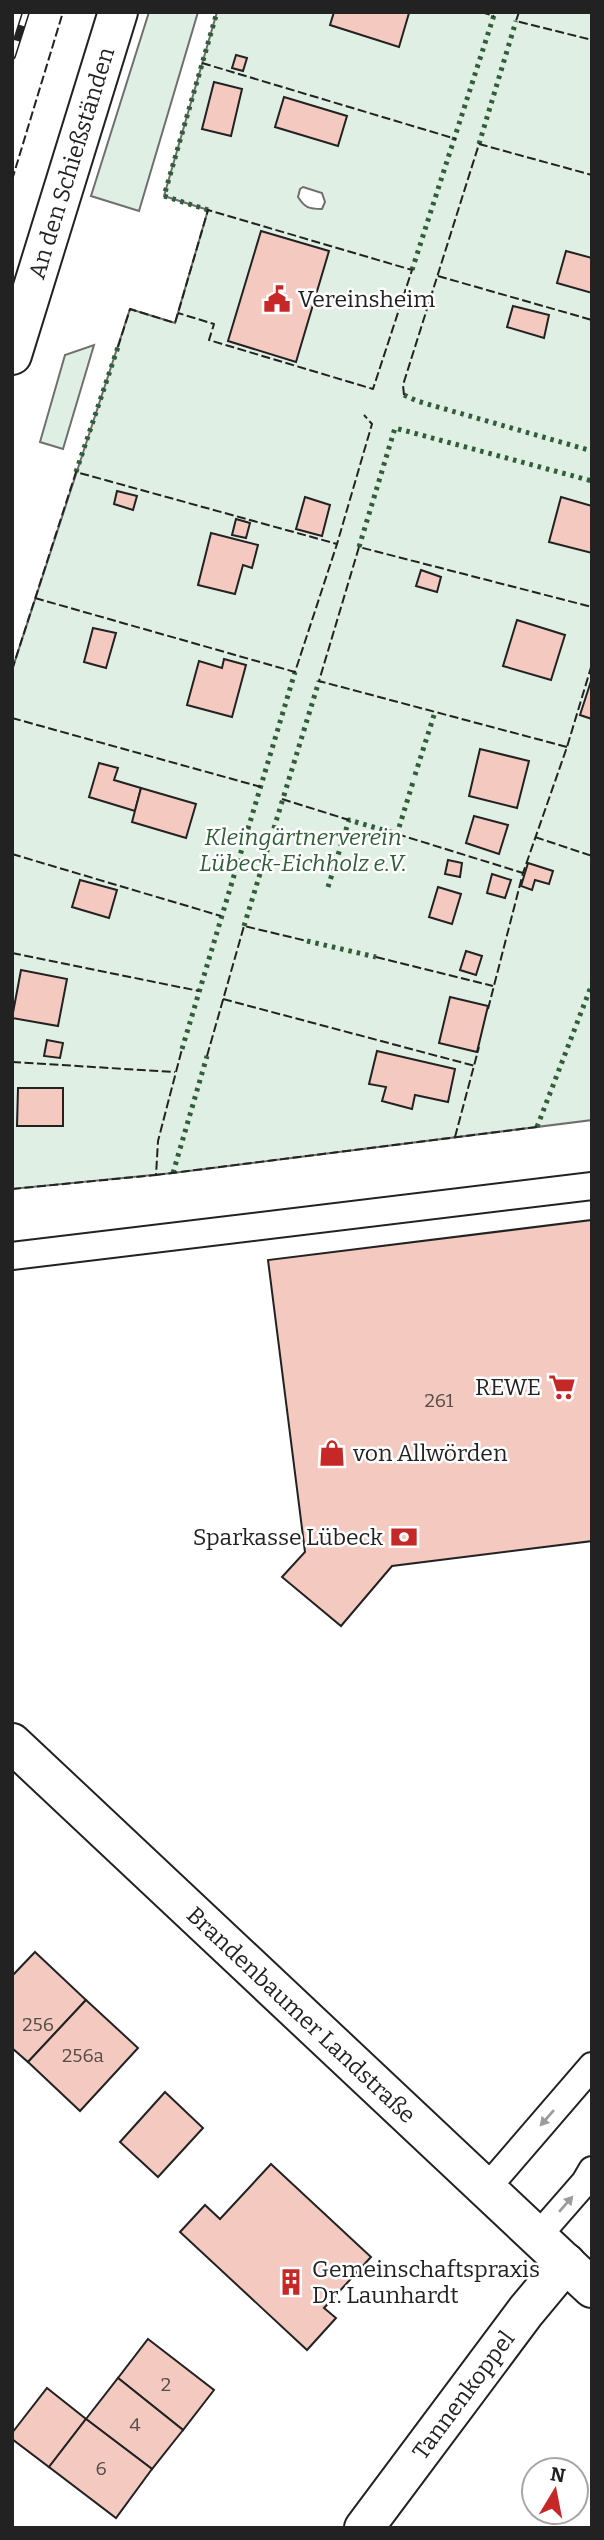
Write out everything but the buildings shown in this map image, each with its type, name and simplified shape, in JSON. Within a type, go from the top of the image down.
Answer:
[{"type":"main road","name":"An den Schießständen","points":[[12,355],[118,12]]},
{"type":"main road","name":"Brandenbaumer Landstraße","points":[[12,1743],[579,2276]]},
{"type":"main road","name":"Tannenkoppel","points":[[364,2528],[526,2311],[579,2276]]},
{"type":"lane","points":[[12,1256],[592,1186]]},
{"type":"lane","points":[[486,2189],[592,2066]]},
{"type":"lane","points":[[537,2237],[592,2170]]},
{"type":"green space","points":[[149,12],[198,12],[139,211],[91,196]]},
{"type":"green space","name":"Kleingärtnerverein Lübeck-Eichholz e.V.","points":[[217,12],[592,12],[592,1120],[173,1173],[12,1189],[12,670],[130,309],[175,323],[208,210],[164,196]],"holes":[[[303,187],[322,193],[325,202],[322,209],[308,207],[298,197]]]},
{"type":"green space","points":[[94,345],[63,449],[40,442],[65,355]]},
{"type":"railway","points":[[12,56],[26,12]]},
{"type":"hedge","points":[[208,210],[164,196],[217,12]]},
{"type":"hedge","points":[[412,270],[495,12]]},
{"type":"hedge","points":[[479,144],[516,21]]},
{"type":"hedge","points":[[76,472],[118,347]]},
{"type":"hedge","points":[[404,395],[592,451]]},
{"type":"hedge","points":[[359,547],[395,428],[592,481]]},
{"type":"hedge","points":[[182,1049],[295,672]]},
{"type":"hedge","points":[[244,926],[319,681]]},
{"type":"hedge","points":[[415,775],[435,712]]},
{"type":"hedge","points":[[328,887],[349,820],[397,834],[413,782]]},
{"type":"hedge","points":[[307,941],[376,957]]},
{"type":"hedge","points":[[537,1127],[592,984]]},
{"type":"hedge","points":[[173,1173],[207,1056]]},
{"type":"fence","points":[[12,180],[63,12]]},
{"type":"fence","points":[[481,12],[494,16]]},
{"type":"fence","points":[[519,12],[516,21],[592,40]]},
{"type":"fence","points":[[202,63],[456,139]]},
{"type":"fence","points":[[404,395],[403,385],[479,144],[592,175]]},
{"type":"fence","points":[[118,347],[130,309],[175,323],[208,210],[412,270],[373,389],[209,340],[214,324],[178,313]]},
{"type":"fence","points":[[438,276],[592,320]]},
{"type":"fence","points":[[35,598],[295,672],[337,544],[372,424],[364,415]]},
{"type":"fence","points":[[12,670],[76,472],[337,544]]},
{"type":"fence","points":[[567,747],[319,681],[359,547],[592,607]]},
{"type":"fence","points":[[488,1009],[523,873],[567,747],[592,664]]},
{"type":"fence","points":[[12,718],[261,787]]},
{"type":"fence","points":[[282,799],[349,820]]},
{"type":"fence","points":[[397,834],[523,873]]},
{"type":"fence","points":[[535,837],[592,856]]},
{"type":"fence","points":[[12,854],[221,916]]},
{"type":"fence","points":[[207,1056],[244,926],[307,941]]},
{"type":"fence","points":[[12,953],[199,991]]},
{"type":"fence","points":[[376,957],[493,986]]},
{"type":"fence","points":[[223,999],[475,1066]]},
{"type":"fence","points":[[455,1137],[479,1047]]},
{"type":"fence","points":[[12,1189],[156,1175],[158,1141],[182,1049]]},
{"type":"fence","points":[[12,1062],[175,1072]]},
{"type":"fence","points":[[156,1175],[537,1127]]},
{"type":"place","name":"Vereinsheim","points":[[277,299]]},
{"type":"place","name":"REWE","points":[[562,1387]]},
{"type":"place","name":"von Allwörden","points":[[332,1453]]},
{"type":"place","name":"Sparkasse Lübeck","points":[[404,1537]]},
{"type":"place","name":"Gemeinschaftspraxis Dr. Launhardt","points":[[291,2282]]}]
